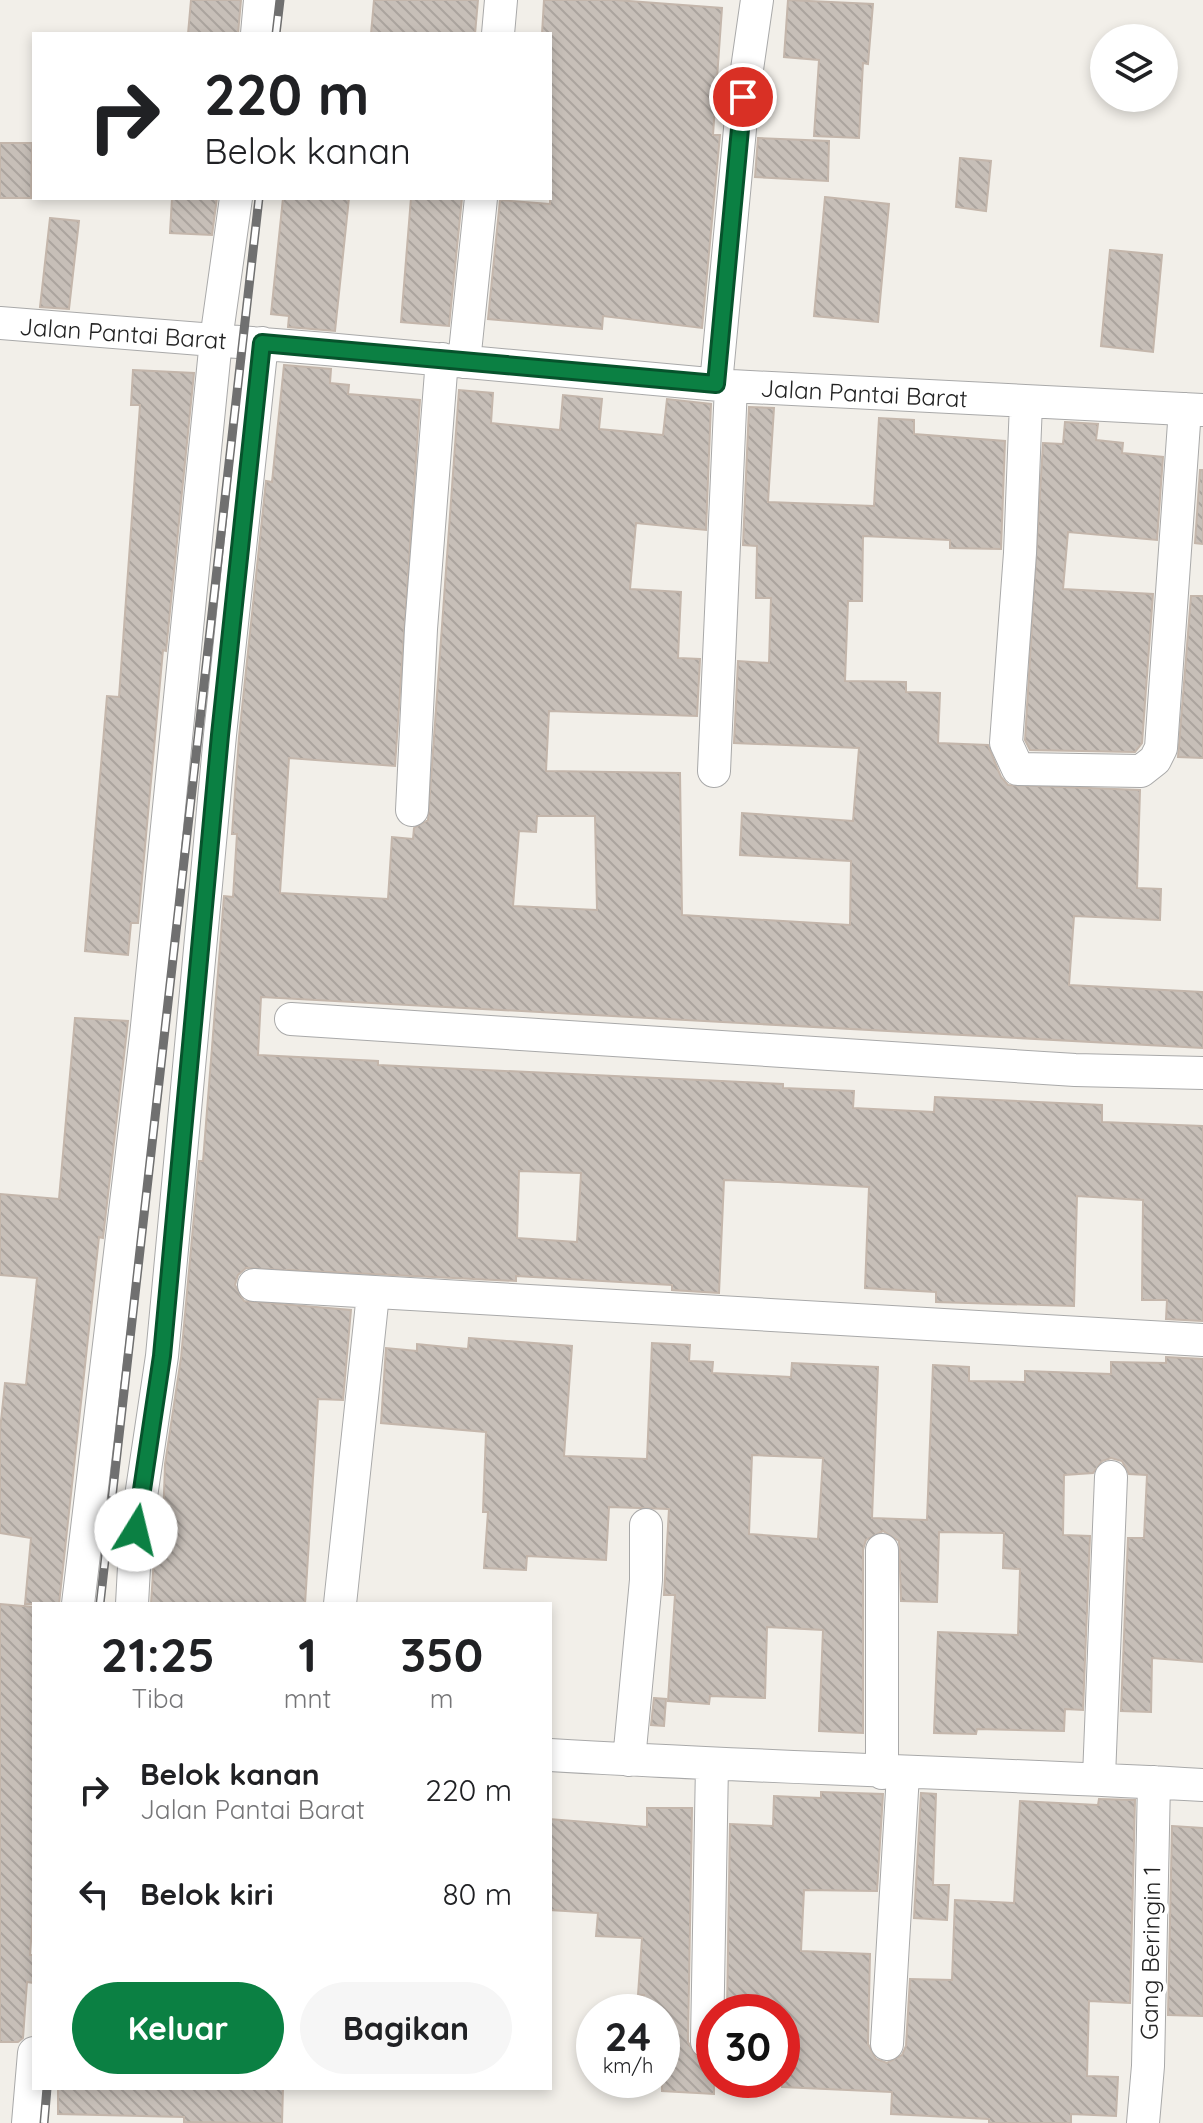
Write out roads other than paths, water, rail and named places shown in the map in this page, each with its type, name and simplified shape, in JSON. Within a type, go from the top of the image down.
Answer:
[{"type":"street","points":[[257,32],[260,0]]},
{"type":"street","points":[[498,32],[501,0]]},
{"type":"street","points":[[714,771],[724,385],[743,97],[757,0]]},
{"type":"street","points":[[78,1602],[146,1036],[216,340],[236,200]]},
{"type":"street","points":[[412,810],[421,629],[453,360],[481,200]]},
{"type":"street","name":"Jalan Pantai Barat","points":[[0,323],[262,343],[724,385],[1194,410]]},
{"type":"street","points":[[132,1602],[136,1530],[162,1356],[220,735],[262,343]]},
{"type":"street","points":[[1026,403],[1020,553],[1006,743],[1018,769],[1141,771],[1155,760],[1161,748],[1194,410]]},
{"type":"street","points":[[291,1019],[1075,1070],[1203,1073]]},
{"type":"street","points":[[254,1285],[1203,1340]]},
{"type":"street","points":[[340,1602],[373,1294]]},
{"type":"street","points":[[1099,1777],[1111,1477]]},
{"type":"street","points":[[629,1760],[646,1580],[646,1525]]},
{"type":"street","points":[[882,1550],[893,1773],[887,2044]]},
{"type":"street","points":[[552,1755],[893,1773],[1099,1777],[1203,1785]]},
{"type":"street","points":[[708,1994],[712,1764]]},
{"type":"street","name":"Gang Beringin 1","points":[[1143,2123],[1148,2066],[1154,1782]]},
{"type":"street","points":[[28,2123],[32,2076]]},
{"type":"railway","points":[[276,32],[280,0]]},
{"type":"railway","points":[[100,1602],[259,200]]},
{"type":"railway","points":[[44,2123],[47,2090]]}]
